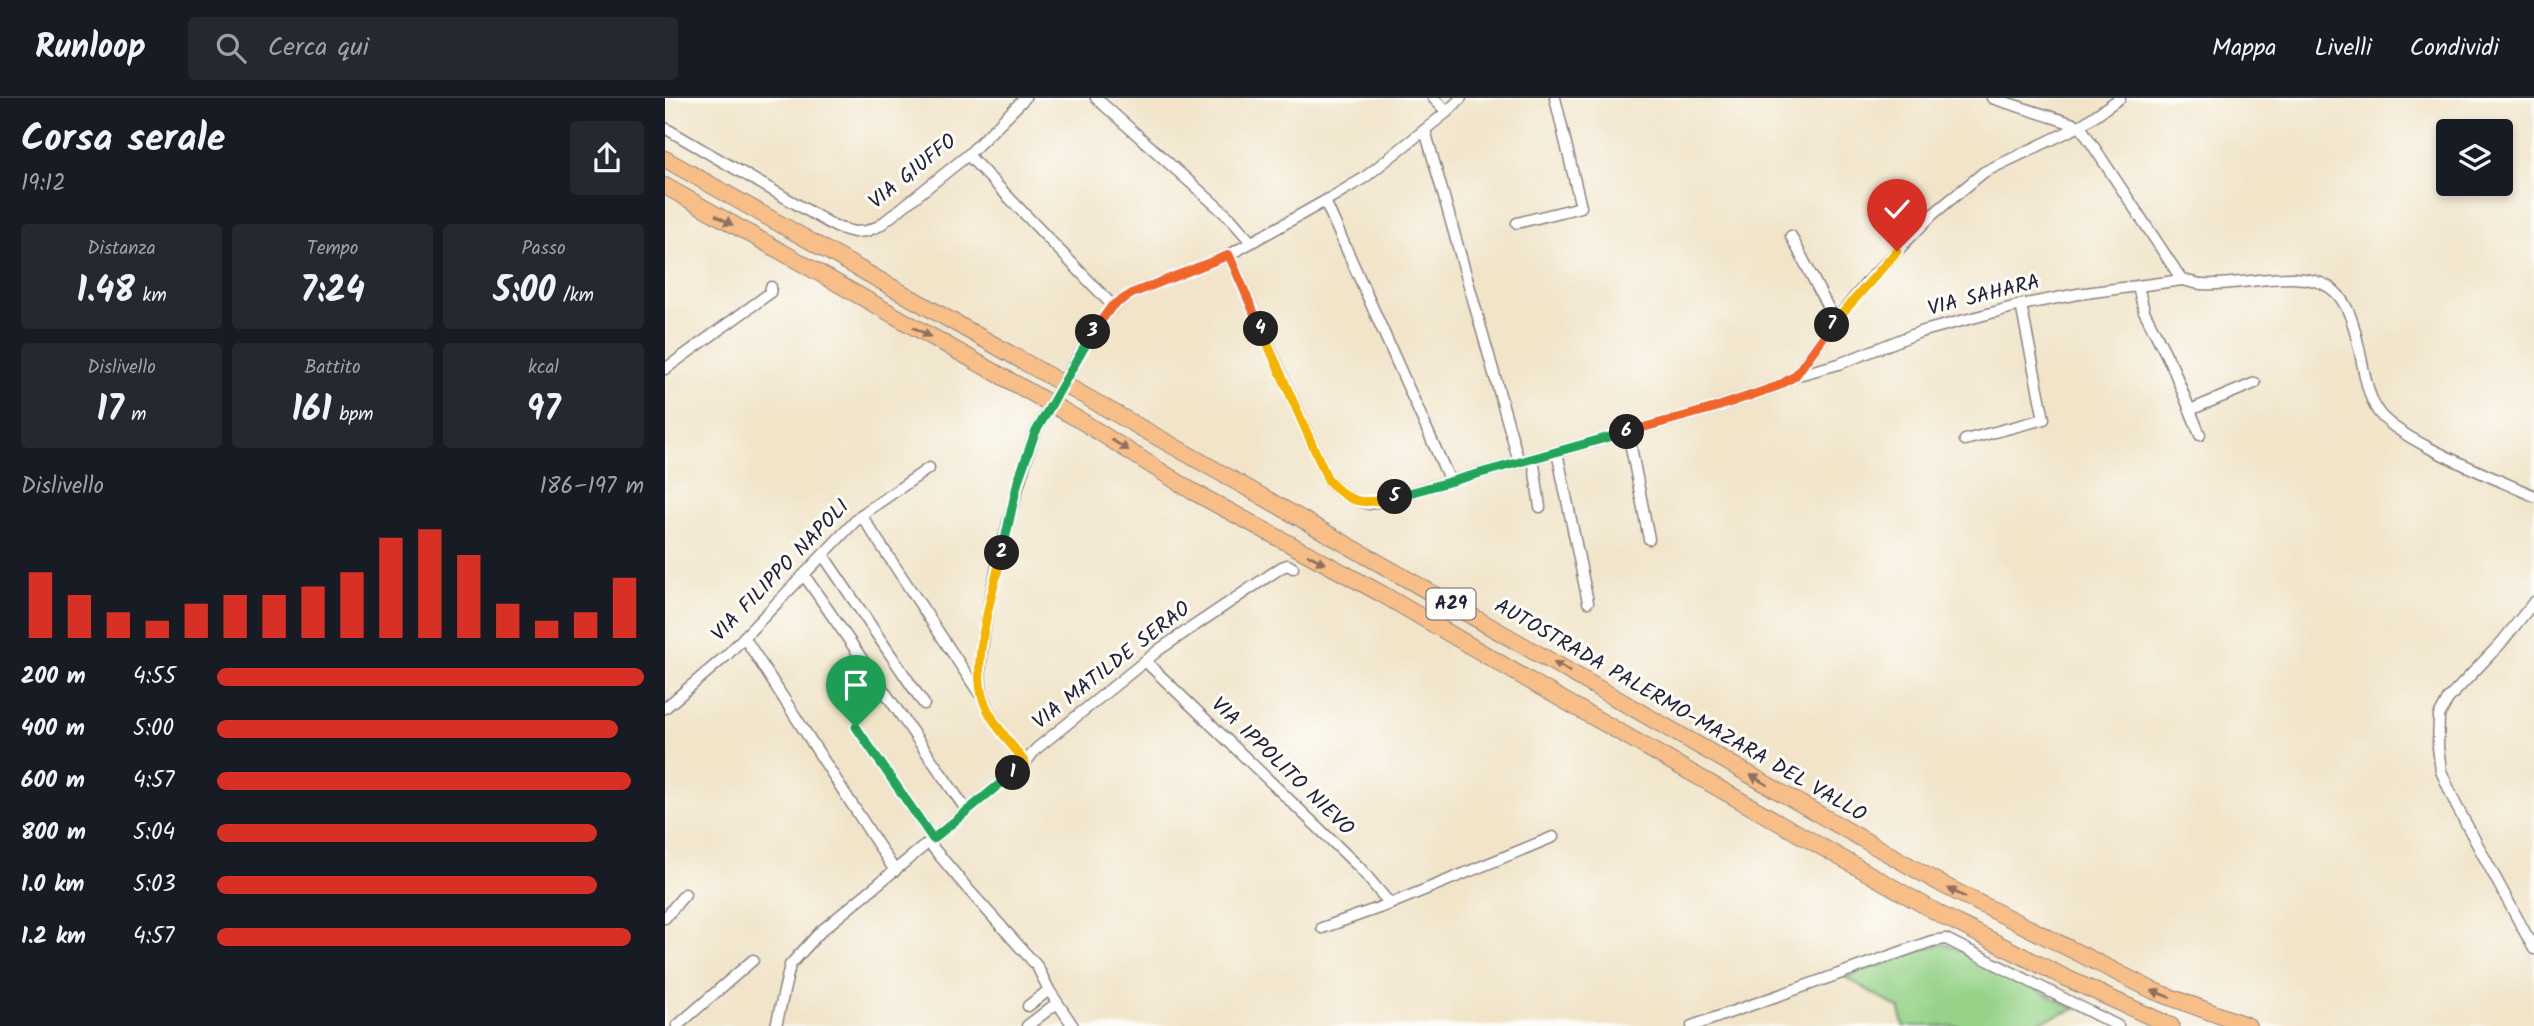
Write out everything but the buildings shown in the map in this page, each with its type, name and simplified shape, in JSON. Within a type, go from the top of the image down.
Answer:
[{"type":"highway","name":"AUTOSTRADA PALERMO-MAZARA DEL VALLO","points":[[665,159],[1239,483],[1943,886],[2154,991],[2248,1026]]},
{"type":"highway","name":"A29","points":[[665,186],[1073,416],[1192,491],[1382,594],[1945,917],[2066,978],[2171,1026]]},
{"type":"street","name":"VIA GIUFFO","points":[[665,128],[836,227],[854,232],[867,231],[879,226],[968,155],[1025,98]]},
{"type":"street","points":[[1096,98],[1230,218],[1251,243]]},
{"type":"street","points":[[1433,98],[1447,112]]},
{"type":"street","points":[[983,698],[979,678],[991,600],[1018,481],[1035,433],[1096,327],[1112,306],[1133,293],[1229,255],[1364,178],[1461,98]]},
{"type":"street","points":[[1517,223],[1581,207],[1555,98]]},
{"type":"street","points":[[1991,98],[2080,125],[2182,280]]},
{"type":"street","points":[[1229,255],[1328,480],[1339,493],[1354,501],[1369,503],[1714,408],[1778,386],[1795,376],[1869,280],[1932,215],[1984,172],[2080,125],[2120,98]]},
{"type":"street","points":[[1425,130],[1519,462]]},
{"type":"street","points":[[968,155],[1112,306]]},
{"type":"street","points":[[1325,201],[1450,481]]},
{"type":"street","points":[[1791,236],[1835,321]]},
{"type":"street","name":"VIA SAHARA","points":[[1802,374],[1839,364],[1920,331],[2021,305],[2078,294],[2182,280],[2202,284],[2298,279],[2314,281],[2330,288],[2346,307],[2372,398],[2384,419],[2416,441],[2534,496]]},
{"type":"street","points":[[2138,286],[2144,311],[2200,435]]},
{"type":"street","points":[[665,369],[770,293],[771,288]]},
{"type":"street","points":[[1965,440],[2044,419],[2021,305]]},
{"type":"street","points":[[2190,410],[2255,383]]},
{"type":"street","points":[[1628,432],[1649,540]]},
{"type":"street","points":[[1557,452],[1588,602]]},
{"type":"street","points":[[1533,458],[1540,506]]},
{"type":"street","name":"VIA FILIPPO NAPOLI","points":[[665,708],[744,637],[860,515],[929,468]]},
{"type":"street","points":[[860,515],[1025,763]]},
{"type":"street","points":[[823,555],[924,704]]},
{"type":"street","name":"VIA MATILDE SERAO","points":[[776,1026],[790,965],[821,931],[1025,763],[1036,749],[1160,649],[1282,567],[1288,565],[1293,568]]},
{"type":"street","points":[[804,575],[967,811]]},
{"type":"street","points":[[2534,602],[2501,643],[2448,699],[2439,716],[2438,747],[2441,771],[2456,805],[2534,949]]},
{"type":"street","points":[[744,637],[895,871]]},
{"type":"street","name":"VIA IPPOLITO NIEVO","points":[[1145,661],[1359,867],[1389,904]]},
{"type":"street","points":[[856,727],[931,841],[967,888],[1037,966],[1073,1026]]},
{"type":"street","points":[[1321,928],[1389,904],[1553,837]]},
{"type":"street","points":[[665,918],[685,894]]},
{"type":"street","points":[[1692,1026],[1932,941],[1946,939],[2118,1026]]},
{"type":"street","points":[[677,1026],[753,960]]},
{"type":"street","points":[[1028,1006],[1049,990]]},
{"type":"street","points":[[1027,1026],[1057,1003]]},
{"type":"green space","points":[[1939,944],[1949,945],[2076,1009],[2026,1026],[1903,1026],[1900,1009],[1845,977]]},
{"type":"route","points":[[856,727],[933,839],[1025,763],[991,715],[983,698],[979,678],[983,640],[1018,481],[1035,433],[1096,327],[1112,306],[1133,293],[1229,255],[1328,480],[1339,493],[1354,501],[1369,503],[1714,408],[1778,386],[1795,376],[1835,321],[1897,251]]}]
